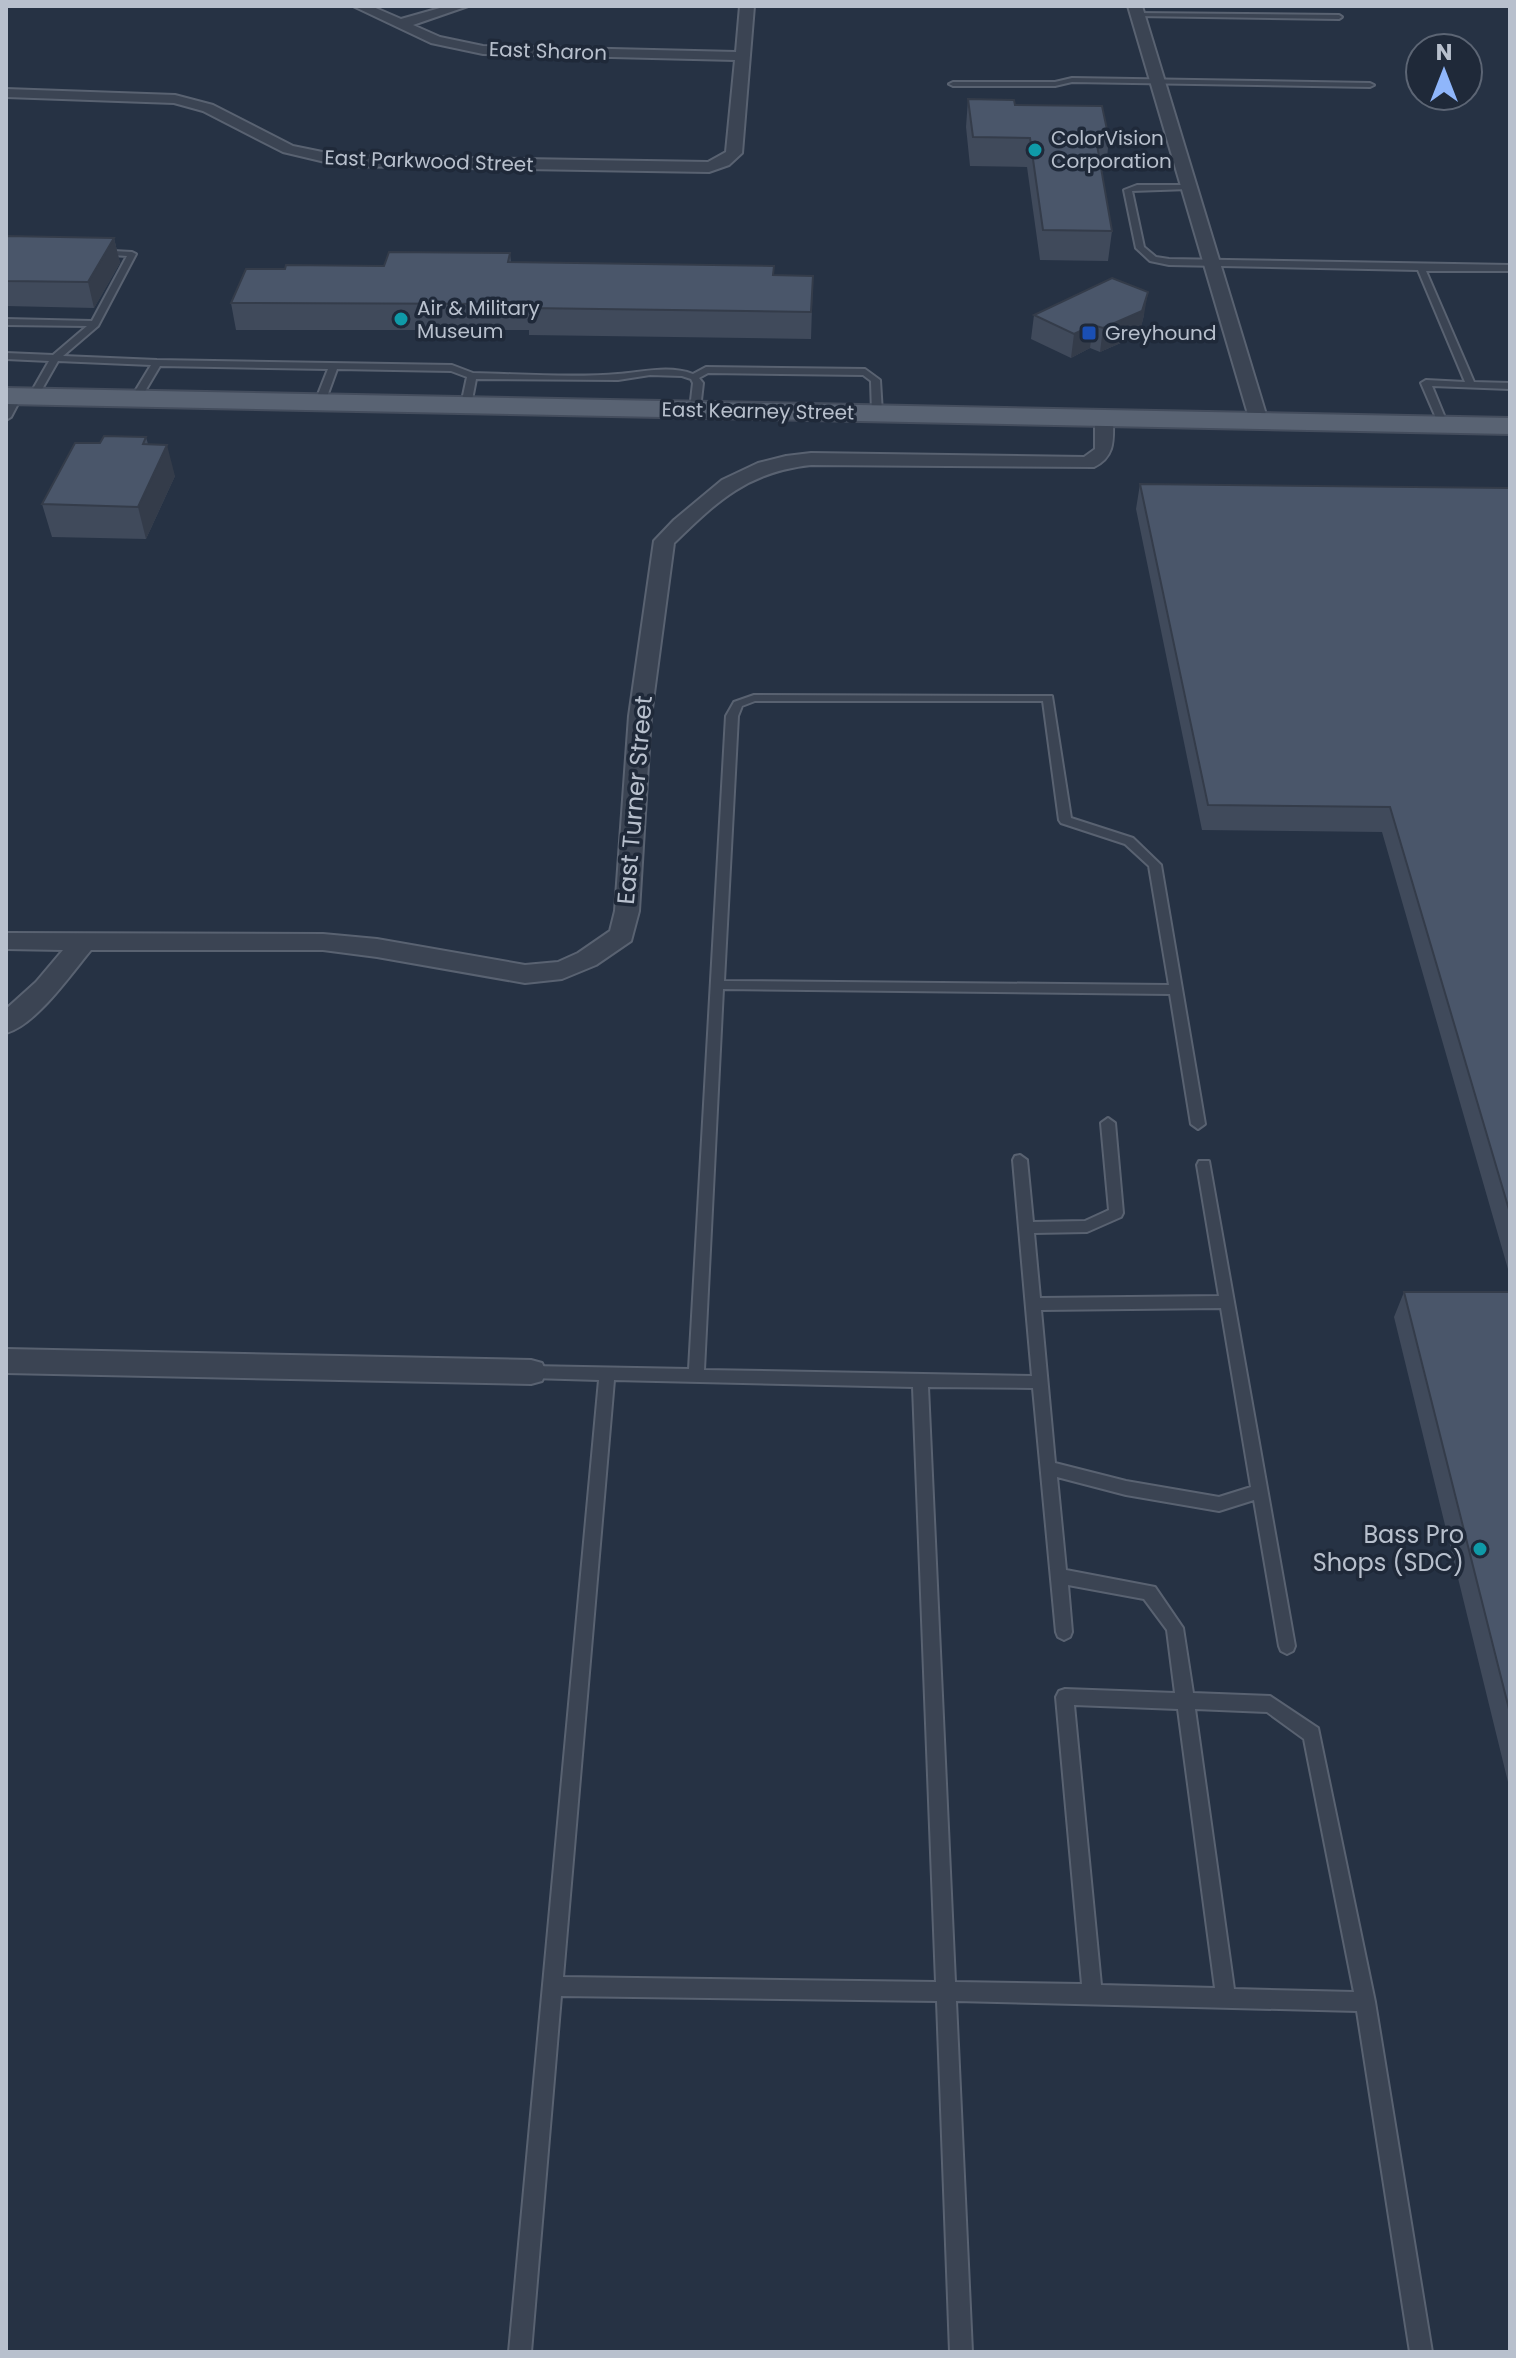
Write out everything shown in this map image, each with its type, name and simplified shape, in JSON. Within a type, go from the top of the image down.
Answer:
[{"type":"main road","name":"East Kearney Street","points":[[16,401],[136,398],[1510,426]]},
{"type":"street","name":"East Sharon","points":[[360,6],[447,43],[483,50],[744,56]]},
{"type":"street","points":[[401,24],[461,6]]},
{"type":"street","points":[[744,56],[747,6]]},
{"type":"street","points":[[1136,10],[1259,421]]},
{"type":"street","name":"East Parkwood Street","points":[[6,93],[175,99],[208,108],[288,149],[342,161],[697,168],[720,164],[734,153],[744,56]]},
{"type":"street","name":"East Turner Street","points":[[6,941],[323,942],[377,948],[525,974],[562,970],[587,959],[622,935],[627,911],[640,716],[664,541],[734,479],[774,464],[811,459],[1087,463],[1097,458],[1104,449],[1104,417]]},
{"type":"street","points":[[6,1024],[45,988],[84,942]]},
{"type":"street","points":[[6,1361],[531,1372]]},
{"type":"lane","points":[[1136,10],[1339,17]]},
{"type":"lane","points":[[953,84],[1055,84],[1072,80],[1370,85]]},
{"type":"lane","points":[[1189,187],[1128,190],[1140,248],[1153,259],[1510,268]]},
{"type":"lane","points":[[16,401],[56,357],[95,324],[132,254],[85,251]]},
{"type":"lane","points":[[1421,268],[1471,385]]},
{"type":"lane","points":[[6,322],[95,324]]},
{"type":"lane","points":[[6,356],[157,363],[452,368],[472,376],[618,377],[650,372],[683,373],[694,377],[699,390],[695,409]]},
{"type":"lane","points":[[136,398],[157,363]]},
{"type":"lane","points":[[320,402],[334,366]]},
{"type":"lane","points":[[694,377],[706,370],[865,372],[875,380],[877,413]]},
{"type":"lane","points":[[466,405],[472,376]]},
{"type":"lane","points":[[1443,425],[1426,383],[1510,386]]},
{"type":"lane","points":[[696,1376],[732,716],[738,704],[754,698],[1048,698],[1065,820],[1129,841],[1155,865],[1198,1124]]},
{"type":"lane","points":[[717,985],[1176,990]]},
{"type":"lane","points":[[1027,1228],[1087,1226],[1116,1213],[1108,1123]]},
{"type":"lane","points":[[1020,1160],[1064,1632]]},
{"type":"lane","points":[[1204,1165],[1287,1646]]},
{"type":"lane","points":[[1033,1304],[1227,1302]]},
{"type":"lane","points":[[531,1372],[1041,1382]]},
{"type":"lane","points":[[520,2352],[607,1374]]},
{"type":"lane","points":[[920,1381],[961,2352]]},
{"type":"lane","points":[[1048,1468],[1126,1488],[1219,1504],[1260,1491]]},
{"type":"lane","points":[[1059,1576],[1149,1592],[1175,1628],[1226,1998]]},
{"type":"lane","points":[[1092,1994],[1065,1697],[1270,1704],[1312,1734],[1365,2002],[1421,2352]]},
{"type":"lane","points":[[553,1986],[945,1991],[1365,2002]]},
{"type":"building","points":[[968,99],[1014,100],[1015,105],[1102,106],[1109,139],[1096,139],[1112,231],[1043,230],[1030,138],[973,137]]},
{"type":"building","points":[[6,236],[114,238],[88,282],[6,281]]},
{"type":"building","points":[[389,252],[510,253],[508,262],[774,266],[773,275],[813,276],[811,312],[527,308],[528,304],[231,303],[246,269],[285,269],[286,265],[384,266]]},
{"type":"building","points":[[1112,278],[1148,292],[1142,311],[1103,328],[1093,325],[1074,334],[1034,315]]},
{"type":"building","points":[[104,436],[146,437],[143,444],[167,445],[138,507],[42,504],[75,443],[100,443]]},
{"type":"building","points":[[1140,484],[1510,488],[1510,1213],[1390,807],[1208,805]]},
{"type":"building","name":"Bass Pro Shops (SDC)","points":[[1404,1292],[1510,1292],[1510,1713]]},
{"type":"place","name":"ColorVision Corporation","points":[[1035,150]]},
{"type":"place","name":"Air & Military Museum","points":[[401,319]]},
{"type":"place","name":"Greyhound","points":[[1089,333]]},
{"type":"place","name":"Bass Pro Shops (SDC)","points":[[1480,1549]]}]
